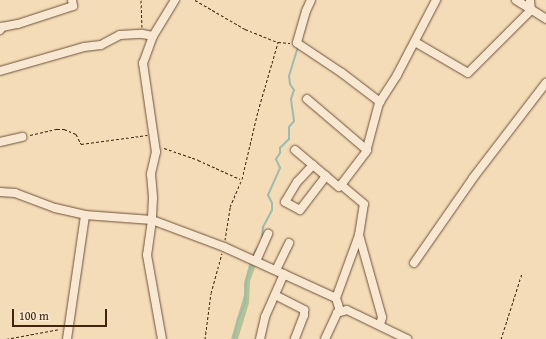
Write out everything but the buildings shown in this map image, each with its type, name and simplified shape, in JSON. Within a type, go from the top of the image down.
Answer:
[{"type":"street","points":[[0,30],[2,27],[18,24],[73,6],[72,0]]},
{"type":"street","points":[[162,339],[147,255],[152,220],[153,198],[151,174],[156,145],[143,63],[153,36],[175,0]]},
{"type":"street","points":[[311,0],[306,11],[297,43],[342,73],[380,102]]},
{"type":"street","points":[[341,186],[367,150],[380,102],[415,42],[436,0]]},
{"type":"street","points":[[516,0],[546,19]]},
{"type":"street","points":[[530,0],[531,10]]},
{"type":"street","points":[[415,42],[468,73],[531,10]]},
{"type":"street","points":[[0,71],[84,47],[101,45],[120,35],[142,34],[153,36]]},
{"type":"street","points":[[414,263],[473,178],[546,83]]},
{"type":"street","points":[[307,99],[367,150]]},
{"type":"street","points":[[0,142],[22,137]]},
{"type":"street","points":[[295,150],[339,187],[341,186],[364,204],[359,235],[382,317],[380,325]]},
{"type":"street","points":[[313,165],[298,182],[284,202],[300,210],[326,176]]},
{"type":"street","points":[[0,192],[15,193],[55,208],[85,215],[152,220],[224,247],[336,298]]},
{"type":"street","points":[[67,339],[85,215]]},
{"type":"street","points":[[256,261],[268,234]]},
{"type":"street","points":[[340,311],[336,298],[359,235]]},
{"type":"street","points":[[276,270],[289,243]]},
{"type":"street","points":[[260,339],[265,317],[284,274]]},
{"type":"street","points":[[275,295],[304,310],[304,315],[296,339]]},
{"type":"street","points":[[325,339],[334,317],[340,311],[351,311],[407,339]]},
{"type":"path","points":[[195,0],[245,29],[278,42],[297,43]]},
{"type":"path","points":[[205,339],[211,293],[224,247],[230,207],[242,179],[258,111],[278,42]]},
{"type":"path","points":[[22,137],[57,129],[76,134],[81,144],[154,134]]},
{"type":"path","points":[[156,145],[198,160],[242,179]]},
{"type":"path","points":[[501,339],[522,272]]},
{"type":"path","points":[[6,339],[69,327]]},
{"type":"green space","points":[[250,261],[256,265],[250,281],[249,303],[238,339],[231,339],[244,295],[244,283]]},
{"type":"waterway","points":[[262,240],[263,227],[272,210],[272,203],[268,195],[280,168],[276,159],[280,153],[280,148],[289,139],[289,127],[294,121],[291,99],[294,90],[290,84],[289,76],[298,46]]},
{"type":"waterway","points":[[253,259],[255,251],[258,247]]},
{"type":"waterway","points":[[234,339],[238,319],[245,303],[246,281],[252,263]]}]
